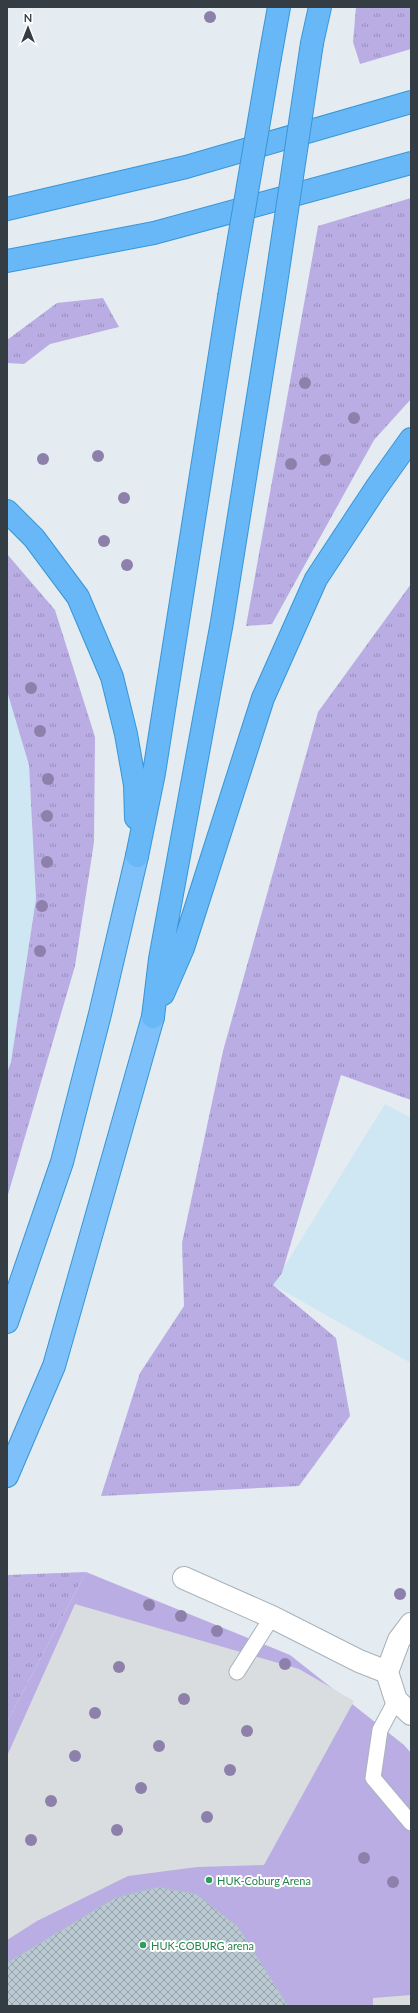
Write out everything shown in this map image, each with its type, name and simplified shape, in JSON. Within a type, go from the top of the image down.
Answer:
[{"type":"highway","points":[[7,1322],[62,1162],[100,1014],[137,856],[155,766],[229,298],[279,7]]},
{"type":"highway","points":[[153,1018],[160,959],[222,622],[274,298],[312,43],[320,7]]},
{"type":"highway","points":[[7,210],[186,167],[411,102]]},
{"type":"highway","points":[[7,261],[154,233],[411,162]]},
{"type":"highway","points":[[7,1476],[54,1366],[153,1018],[183,948],[266,691],[316,579],[376,488],[411,439]]},
{"type":"highway","points":[[7,511],[34,538],[78,597],[112,676],[126,734],[135,785],[137,856]]},
{"type":"street","points":[[184,1578],[272,1617],[359,1661],[387,1672],[404,1707]]},
{"type":"street","points":[[387,1672],[399,1640],[411,1624]]},
{"type":"lane","points":[[237,1672],[272,1617]]},
{"type":"lane","points":[[404,1707],[380,1730],[373,1778],[411,1823]]},
{"type":"shaded area","points":[[7,691],[29,765],[36,899],[11,1062],[7,1073]]},
{"type":"shaded area","points":[[385,1104],[411,1118],[411,1363],[273,1285]]},
{"type":"shaded area","points":[[75,1604],[299,1669],[354,1701],[264,1865],[197,1867],[128,1876],[37,1921],[7,1940],[7,1756]]},
{"type":"shaded area","points":[[411,1995],[411,2006],[373,2006],[373,1998]]},
{"type":"green space","points":[[356,7],[411,7],[411,49],[360,64],[353,42]]},
{"type":"green space","points":[[411,198],[411,399],[374,440],[272,624],[246,626],[318,226]]},
{"type":"green space","points":[[103,298],[119,327],[50,344],[24,364],[7,363],[7,340],[57,303]]},
{"type":"green space","points":[[7,554],[55,610],[95,737],[94,842],[75,966],[7,1198],[7,1073],[11,1062],[36,899],[29,765],[7,691]]},
{"type":"green space","points":[[411,584],[411,1100],[341,1075],[282,1273],[273,1285],[336,1338],[350,1416],[299,1486],[101,1496],[140,1373],[184,1306],[182,1243],[223,1051],[318,712]]},
{"type":"green space","points":[[86,1572],[7,1722],[7,1575]]},
{"type":"green space","name":"HUK-Coburg Arena","points":[[86,1572],[290,1655],[404,1745],[411,1753],[411,2006],[7,2006],[7,1722]]},
{"type":"building","name":"HUK-COBURG arena","points":[[158,1887],[196,1894],[238,1927],[288,2006],[7,2006],[7,1963],[115,1898]]},
{"type":"place","name":"HUK-Coburg Arena","points":[[209,1880]]},
{"type":"place","name":"HUK-COBURG arena","points":[[143,1945]]}]
